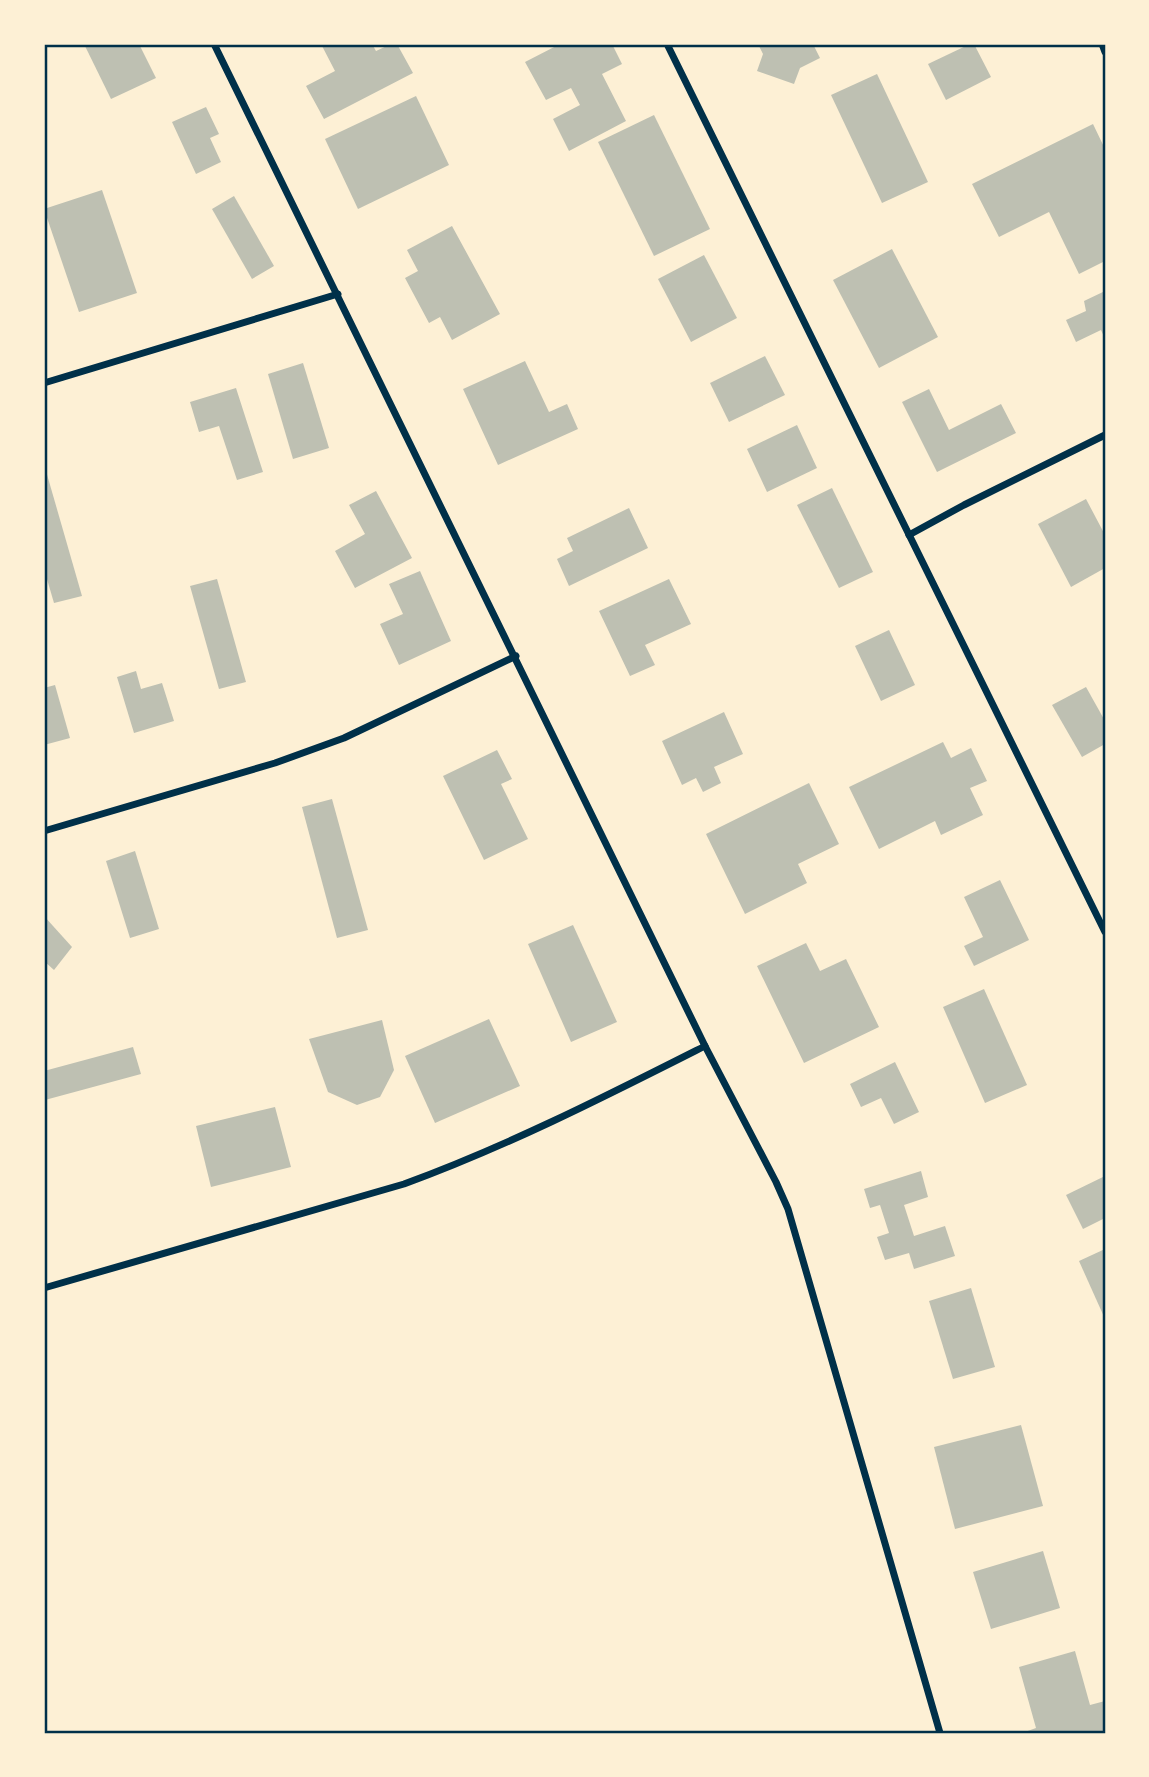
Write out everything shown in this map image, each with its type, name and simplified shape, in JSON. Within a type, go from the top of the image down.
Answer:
[{"type":"street","points":[[214,44],[705,1046],[788,1209],[940,1733]]},
{"type":"street","points":[[667,44],[1105,932]]},
{"type":"street","points":[[1101,44],[1105,52]]},
{"type":"street","points":[[44,383],[338,294]]},
{"type":"street","points":[[909,535],[1105,435]]},
{"type":"street","points":[[44,831],[286,759],[344,738],[516,656]]},
{"type":"street","points":[[44,1288],[438,1172],[549,1125],[705,1046]]},
{"type":"building","points":[[84,44],[139,44],[156,78],[111,99]]},
{"type":"building","points":[[321,44],[372,44],[376,51],[397,44],[413,73],[324,119],[306,86],[335,71]]},
{"type":"building","points":[[560,44],[612,44],[622,64],[602,74],[626,121],[569,151],[553,119],[580,105],[571,88],[546,100],[525,62]]},
{"type":"building","points":[[758,44],[813,44],[820,58],[800,68],[794,84],[757,71],[763,54]]},
{"type":"building","points":[[974,44],[991,77],[946,100],[928,64]]},
{"type":"building","points":[[877,74],[928,182],[882,203],[831,95]]},
{"type":"building","points":[[416,96],[449,165],[358,209],[325,139]]},
{"type":"building","points":[[206,107],[219,134],[210,138],[221,162],[196,174],[172,122]]},
{"type":"building","points":[[654,115],[710,229],[654,256],[598,142]]},
{"type":"building","points":[[1093,124],[1105,149],[1105,261],[1079,274],[1049,212],[999,237],[972,184]]},
{"type":"building","points":[[102,190],[137,293],[79,312],[44,209]]},
{"type":"building","points":[[234,196],[274,266],[252,279],[212,209]]},
{"type":"building","points":[[452,226],[500,314],[452,340],[440,317],[429,323],[405,278],[418,271],[407,250]]},
{"type":"building","points":[[892,249],[938,337],[879,368],[833,280]]},
{"type":"building","points":[[704,255],[737,318],[691,342],[658,279]]},
{"type":"building","points":[[1105,291],[1105,339],[1101,330],[1076,342],[1066,320],[1086,311],[1084,301]]},
{"type":"building","points":[[765,356],[785,395],[729,422],[710,383]]},
{"type":"building","points":[[525,361],[549,412],[567,404],[578,429],[498,465],[463,389]]},
{"type":"building","points":[[303,363],[329,448],[293,459],[268,374]]},
{"type":"building","points":[[236,388],[263,472],[237,480],[219,426],[199,432],[190,402]]},
{"type":"building","points":[[929,389],[949,430],[1001,404],[1016,433],[937,472],[902,402]]},
{"type":"building","points":[[797,425],[817,468],[767,492],[747,449]]},
{"type":"building","points":[[44,464],[82,596],[54,603],[44,569]]},
{"type":"building","points":[[832,488],[873,572],[839,588],[797,505]]},
{"type":"building","points":[[376,491],[412,558],[355,588],[335,551],[365,534],[349,505]]},
{"type":"building","points":[[1086,499],[1105,535],[1105,568],[1071,587],[1038,524]]},
{"type":"building","points":[[629,508],[648,548],[569,586],[557,559],[573,551],[567,538]]},
{"type":"building","points":[[420,571],[451,641],[399,665],[380,624],[403,614],[389,584]]},
{"type":"building","points":[[217,579],[246,682],[219,689],[190,586]]},
{"type":"building","points":[[669,579],[691,624],[645,645],[655,665],[630,676],[599,611]]},
{"type":"building","points":[[889,630],[915,685],[881,701],[855,646]]},
{"type":"building","points":[[136,671],[141,689],[162,683],[174,721],[134,733],[117,677]]},
{"type":"building","points":[[55,685],[70,738],[44,745],[44,688]]},
{"type":"building","points":[[1086,687],[1105,721],[1105,744],[1082,757],[1052,705]]},
{"type":"building","points":[[724,712],[743,754],[714,767],[721,783],[703,792],[696,778],[682,785],[662,741]]},
{"type":"building","points":[[943,742],[951,758],[971,748],[987,781],[970,788],[983,815],[941,835],[935,821],[879,849],[849,787]]},
{"type":"building","points":[[497,750],[512,779],[501,784],[528,839],[484,860],[443,776]]},
{"type":"building","points":[[809,783],[839,844],[798,864],[807,883],[745,914],[706,834]]},
{"type":"building","points":[[332,799],[368,930],[337,938],[302,807]]},
{"type":"building","points":[[135,851],[159,929],[130,938],[106,861]]},
{"type":"building","points":[[1000,880],[1029,940],[974,966],[964,946],[983,937],[964,897]]},
{"type":"building","points":[[44,916],[72,947],[54,970],[44,961]]},
{"type":"building","points":[[573,925],[617,1022],[571,1042],[528,944]]},
{"type":"building","points":[[806,943],[820,971],[846,959],[879,1027],[804,1063],[757,966]]},
{"type":"building","points":[[984,989],[1027,1085],[985,1103],[943,1007]]},
{"type":"building","points":[[489,1019],[520,1086],[435,1123],[405,1056]]},
{"type":"building","points":[[382,1020],[394,1070],[380,1097],[357,1105],[328,1092],[309,1039]]},
{"type":"building","points":[[133,1047],[141,1074],[45,1100],[44,1071]]},
{"type":"building","points":[[895,1062],[919,1112],[894,1124],[881,1098],[861,1107],[850,1084]]},
{"type":"building","points":[[275,1107],[291,1167],[211,1187],[196,1126]]},
{"type":"building","points":[[921,1171],[928,1197],[904,1205],[914,1236],[945,1226],[955,1256],[914,1269],[909,1253],[885,1260],[877,1237],[889,1233],[880,1205],[870,1208],[864,1189]]},
{"type":"building","points":[[1105,1176],[1105,1218],[1083,1229],[1066,1195]]},
{"type":"building","points":[[1105,1249],[1105,1319],[1079,1261]]},
{"type":"building","points":[[971,1288],[995,1367],[953,1379],[929,1301]]},
{"type":"building","points":[[1021,1425],[1043,1506],[955,1529],[934,1447]]},
{"type":"building","points":[[1043,1551],[1060,1608],[991,1629],[973,1572]]},
{"type":"building","points":[[1075,1651],[1090,1705],[1105,1701],[1105,1733],[1022,1733],[1036,1728],[1019,1667]]}]
